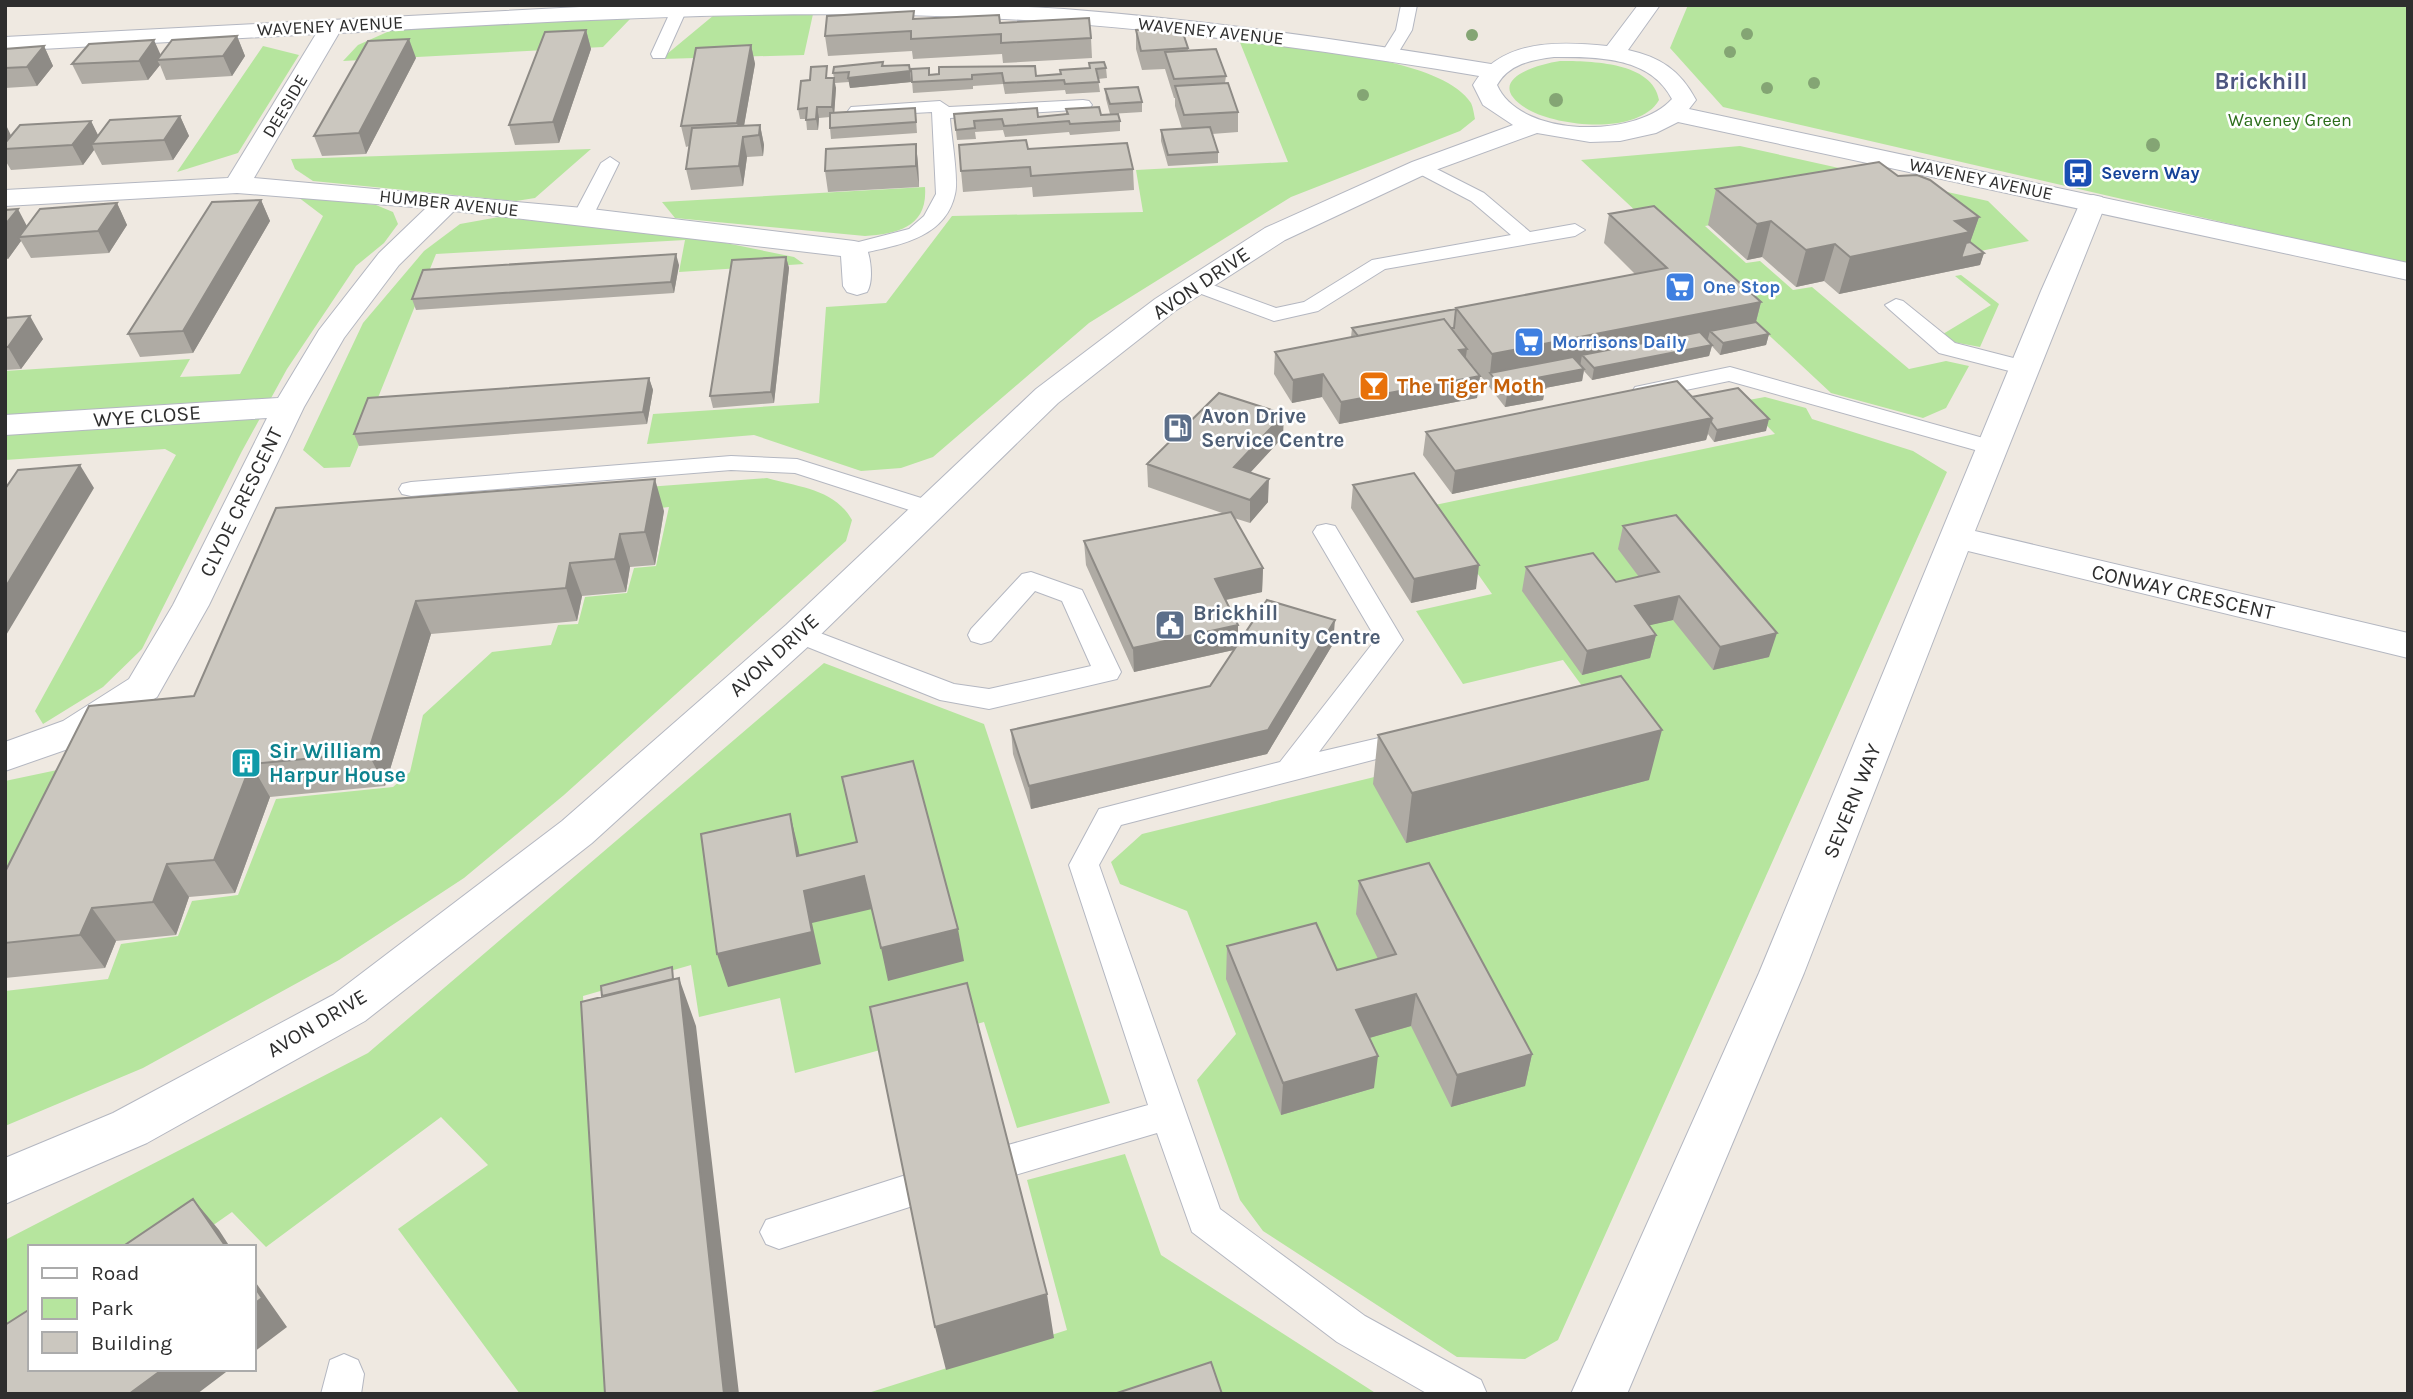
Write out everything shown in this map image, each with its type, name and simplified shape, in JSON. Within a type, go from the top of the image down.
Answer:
[{"type":"street","points":[[1613,54],[1649,5]]},
{"type":"street","name":"WAVENEY AVENUE","points":[[5,44],[332,26],[508,11],[840,8],[1064,16],[1231,32],[1491,71]]},
{"type":"street","name":"DEESIDE","points":[[237,185],[332,26]]},
{"type":"street","points":[[1583,50],[1613,54],[1642,62],[1665,73],[1680,86],[1684,100],[1678,114],[1660,125],[1634,132],[1602,134],[1535,125],[1508,114],[1491,99],[1485,85],[1491,71],[1506,61],[1541,52],[1583,50]]},
{"type":"street","name":"WAVENEY AVENUE","points":[[1678,114],[2408,272]]},
{"type":"street","name":"AVON DRIVE","points":[[5,1181],[130,1128],[349,1008],[578,832],[799,634],[1048,397],[1195,285],[1275,234],[1421,167],[1535,125]]},
{"type":"street","name":"HUMBER AVENUE","points":[[5,198],[237,185],[313,189],[583,216],[854,250]]},
{"type":"street","name":"SEVERN WAY","points":[[1599,1394],[1806,916],[1958,538],[2021,367],[2093,203]]},
{"type":"street","name":"CLYDE CRESCENT","points":[[5,757],[77,731],[144,688],[191,605],[288,407],[330,336],[380,270],[446,204]]},
{"type":"street","points":[[854,250],[857,286]]},
{"type":"street","name":"WYE CLOSE","points":[[5,425],[288,407]]},
{"type":"street","name":"CONWAY CRESCENT","points":[[1958,538],[2408,646]]},
{"type":"lane","points":[[1389,54],[1405,30],[1409,5]]},
{"type":"lane","points":[[659,54],[679,9]]},
{"type":"lane","points":[[941,113],[1083,105]]},
{"type":"lane","points":[[854,250],[916,233],[932,219],[946,194],[940,106],[857,111]]},
{"type":"lane","points":[[583,216],[610,163]]},
{"type":"lane","points":[[1421,167],[1480,196],[1499,209],[1526,239]]},
{"type":"lane","points":[[1195,285],[1274,315],[1311,307],[1379,264],[1575,230]]},
{"type":"lane","points":[[1896,305],[1947,348],[2021,367]]},
{"type":"lane","points":[[1625,396],[1730,374],[1993,448]]},
{"type":"lane","points":[[411,489],[732,463],[797,466],[929,508]]},
{"type":"lane","points":[[1290,770],[1390,640],[1326,532]]},
{"type":"lane","points":[[799,634],[950,693],[989,699],[1107,672],[1073,596],[1031,580],[981,635]]},
{"type":"lane","points":[[1435,735],[1110,817],[1084,864],[1205,1220],[1351,1329],[1467,1394]]},
{"type":"lane","points":[[1008,1161],[1170,1114]]},
{"type":"lane","points":[[779,1232],[909,1191]]},
{"type":"green space","name":"Waveney Green","points":[[1688,5],[2408,5],[2408,265],[1723,107],[1670,48]]},
{"type":"green space","points":[[813,14],[804,55],[661,59],[714,15]]},
{"type":"green space","points":[[631,18],[603,47],[343,61],[358,45],[394,29]]},
{"type":"green space","points":[[1239,40],[1364,57],[1430,74],[1455,87],[1471,103],[1475,119],[1460,131],[1291,197],[1089,323],[933,457],[901,468],[861,471],[754,435],[647,444],[653,414],[819,403],[826,307],[886,303],[952,216],[1143,212],[1136,170],[1288,162]]},
{"type":"green space","points":[[263,46],[299,55],[238,153],[177,172]]},
{"type":"green space","points":[[1560,61],[1603,63],[1633,71],[1654,87],[1659,100],[1649,111],[1635,119],[1617,123],[1578,124],[1543,116],[1515,100],[1510,91],[1516,76],[1537,66]]},
{"type":"green space","points":[[1740,146],[1988,201],[2029,241],[1966,254],[1918,216],[1868,198],[1705,226],[1746,263],[1760,261],[1793,290],[1812,287],[1909,369],[1946,361],[1969,366],[1946,408],[1923,418],[1831,393],[1581,160]]},
{"type":"green space","points":[[591,149],[535,198],[516,201],[313,181],[295,169],[291,159]]},
{"type":"green space","points":[[925,187],[922,211],[909,226],[889,233],[865,236],[675,218],[662,202]]},
{"type":"green space","points":[[298,197],[376,205],[393,212],[398,224],[384,243],[356,266],[287,369],[242,451],[142,649],[103,687],[43,724],[35,711],[176,455],[165,449],[5,460],[5,371],[190,359],[180,377],[240,374],[323,216]]},
{"type":"green space","points":[[499,217],[701,238],[794,257],[804,264],[679,272],[685,240],[436,254],[350,467],[324,468],[303,450],[363,323],[424,251],[460,224]]},
{"type":"green space","points":[[1961,275],[1999,304],[1980,347],[1953,342],[1943,334],[1991,305],[1955,276]]},
{"type":"green space","points":[[1765,397],[1806,408],[1812,419],[1913,451],[1947,472],[1558,1340],[1525,1359],[1457,1357],[1263,1231],[1240,1200],[1197,1080],[1236,1034],[1187,911],[1120,884],[1111,862],[1142,834],[1607,720],[1563,660],[1463,684],[1416,611],[1492,594],[1430,506],[1775,434],[1743,401]]},
{"type":"green space","points":[[767,478],[815,491],[836,502],[852,520],[846,541],[564,795],[464,878],[339,960],[143,1068],[5,1126],[5,991],[108,979],[121,944],[178,936],[192,901],[238,895],[276,799],[393,787],[410,772],[423,715],[492,652],[551,645],[558,625],[578,624],[585,597],[627,593],[634,568],[656,566],[669,507],[642,510],[647,487]]},
{"type":"green space","points":[[824,663],[984,724],[1110,1103],[1017,1128],[984,1022],[795,1073],[780,998],[699,1017],[691,965],[583,996],[605,1394],[520,1394],[398,1229],[488,1165],[441,1117],[266,1247],[232,1212],[185,1245],[28,1245],[28,1352],[5,1368],[5,1240],[368,1053]]},
{"type":"green space","points":[[81,765],[5,919],[5,781]]},
{"type":"green space","points":[[1125,1154],[1161,1255],[1377,1394],[865,1394],[1067,1330],[1027,1180]]},
{"type":"building","points":[[914,11],[913,19],[999,15],[1000,23],[1089,18],[1091,38],[1001,43],[1001,34],[911,39],[911,31],[825,36],[827,16]]},
{"type":"building","points":[[1181,27],[1188,48],[1141,51],[1136,30]]},
{"type":"building","points":[[586,30],[553,122],[509,125],[545,32]]},
{"type":"building","points":[[237,36],[223,56],[157,60],[172,40]]},
{"type":"building","points":[[409,39],[359,133],[314,136],[368,41]]},
{"type":"building","points":[[154,40],[139,61],[72,64],[89,44]]},
{"type":"building","points":[[751,45],[737,123],[681,126],[696,48]]},
{"type":"building","points":[[44,46],[27,67],[5,68],[5,49]]},
{"type":"building","points":[[1216,49],[1226,76],[1174,79],[1165,52]]},
{"type":"building","points":[[883,62],[882,66],[909,65],[910,71],[848,78],[849,72],[833,73],[834,67]]},
{"type":"building","points":[[1104,62],[1106,68],[1096,69],[1099,82],[1065,84],[1064,80],[1004,83],[1002,73],[972,75],[972,79],[912,82],[911,69],[929,68],[929,75],[939,74],[939,67],[1035,66],[1036,76],[1061,74],[1060,70],[1090,68],[1089,63]]},
{"type":"building","points":[[827,66],[826,78],[834,78],[832,107],[817,107],[816,119],[806,120],[807,108],[798,109],[801,81],[810,80],[811,67]]},
{"type":"building","points":[[1228,83],[1238,112],[1184,115],[1175,86]]},
{"type":"building","points":[[1138,87],[1142,102],[1110,104],[1105,89]]},
{"type":"building","points":[[1099,107],[1101,115],[1118,114],[1120,121],[1070,124],[1069,121],[1004,126],[1002,119],[974,121],[975,128],[956,130],[954,114],[1037,108],[1038,117],[1068,114],[1066,109]]},
{"type":"building","points":[[915,108],[916,122],[830,128],[830,113]]},
{"type":"building","points":[[180,116],[164,140],[92,144],[110,120]]},
{"type":"building","points":[[91,121],[72,145],[5,149],[5,143],[20,125]]},
{"type":"building","points":[[760,125],[759,135],[743,137],[739,166],[686,169],[692,128]]},
{"type":"building","points":[[1210,127],[1218,152],[1168,155],[1161,130]]},
{"type":"building","points":[[1026,140],[1028,149],[1127,143],[1133,169],[1031,176],[1030,167],[961,171],[959,145]]},
{"type":"building","points":[[916,144],[916,166],[825,171],[826,149]]},
{"type":"building","points":[[1879,162],[1898,176],[1917,175],[1930,180],[1979,217],[1955,221],[1970,232],[1850,257],[1835,244],[1806,250],[1771,221],[1757,224],[1716,189]]},
{"type":"building","points":[[261,200],[183,331],[128,334],[212,202]]},
{"type":"building","points":[[117,203],[98,231],[19,237],[40,209]]},
{"type":"building","points":[[1654,206],[1761,302],[1492,354],[1456,308],[1667,268],[1609,214]]},
{"type":"building","points":[[18,209],[5,225],[5,210]]},
{"type":"building","points":[[1970,242],[1984,253],[1961,258],[1966,243]]},
{"type":"building","points":[[676,254],[671,282],[412,299],[423,270]]},
{"type":"building","points":[[786,257],[771,392],[710,396],[732,260]]},
{"type":"building","points":[[1456,309],[1454,328],[1444,319],[1358,336],[1352,328]]},
{"type":"building","points":[[30,316],[8,347],[5,347],[5,318]]},
{"type":"building","points":[[1444,319],[1467,349],[1459,350],[1480,376],[1341,402],[1323,374],[1293,380],[1275,352]]},
{"type":"building","points":[[1756,322],[1769,334],[1723,343],[1710,331]]},
{"type":"building","points":[[1700,332],[1712,345],[1594,368],[1582,355]]},
{"type":"building","points":[[1573,357],[1584,369],[1537,378],[1545,388],[1507,395],[1490,373]]},
{"type":"building","points":[[649,378],[643,412],[354,434],[368,398]]},
{"type":"building","points":[[1677,381],[1712,418],[1455,471],[1426,432]]},
{"type":"building","points":[[1738,388],[1769,419],[1717,430],[1711,422],[1712,418],[1692,397]]},
{"type":"building","points":[[1219,393],[1284,414],[1234,467],[1269,479],[1250,500],[1147,464]]},
{"type":"building","points":[[80,465],[5,588],[5,489],[18,470]]},
{"type":"building","points":[[1414,473],[1479,565],[1414,579],[1353,485]]},
{"type":"building","name":"Sir William Harpur House","points":[[655,479],[645,532],[620,534],[615,559],[570,563],[566,588],[416,601],[368,753],[251,764],[214,860],[167,864],[153,902],[92,908],[80,935],[5,943],[5,872],[89,706],[194,696],[276,508]]},
{"type":"building","name":"Brickhill Community Centre","points":[[1231,512],[1263,568],[1215,579],[1238,625],[1133,648],[1084,541]]},
{"type":"building","points":[[1676,515],[1777,633],[1720,647],[1679,596],[1635,606],[1656,635],[1587,651],[1526,567],[1593,553],[1616,582],[1659,572],[1623,526]]},
{"type":"building","points":[[1267,600],[1335,620],[1268,730],[1029,786],[1011,730],[1210,686]]},
{"type":"building","points":[[1621,676],[1662,730],[1412,793],[1378,735]]},
{"type":"building","points":[[913,761],[958,929],[881,948],[864,876],[804,891],[812,932],[717,954],[701,834],[790,814],[797,856],[857,842],[842,777]]},
{"type":"building","points":[[1429,863],[1532,1054],[1457,1075],[1416,994],[1356,1010],[1378,1056],[1283,1083],[1227,946],[1316,923],[1337,970],[1396,954],[1359,881]]},
{"type":"building","points":[[672,967],[673,979],[602,996],[601,986]]},
{"type":"building","points":[[679,978],[724,1394],[605,1394],[581,1002]]},
{"type":"building","points":[[967,983],[1047,1294],[935,1327],[870,1007]]},
{"type":"building","points":[[193,1199],[225,1245],[125,1245]]},
{"type":"building","points":[[256,1289],[262,1298],[256,1302]]},
{"type":"building","points":[[28,1310],[28,1371],[160,1371],[129,1394],[5,1394],[5,1325]]},
{"type":"building","points":[[1211,1362],[1222,1394],[1114,1394]]},
{"type":"place","name":"Severn Way","points":[[2078,173]]},
{"type":"place","name":"One Stop","points":[[1680,287]]},
{"type":"place","name":"Morrisons Daily","points":[[1529,342]]},
{"type":"place","name":"The Tiger Moth","points":[[1374,386]]},
{"type":"place","name":"Avon Drive Service Centre","points":[[1178,428]]},
{"type":"place","name":"Brickhill Community Centre","points":[[1170,625]]},
{"type":"place","name":"Sir William Harpur House","points":[[246,763]]},
{"type":"district","name":"Brickhill","points":[[2261,81]]}]
